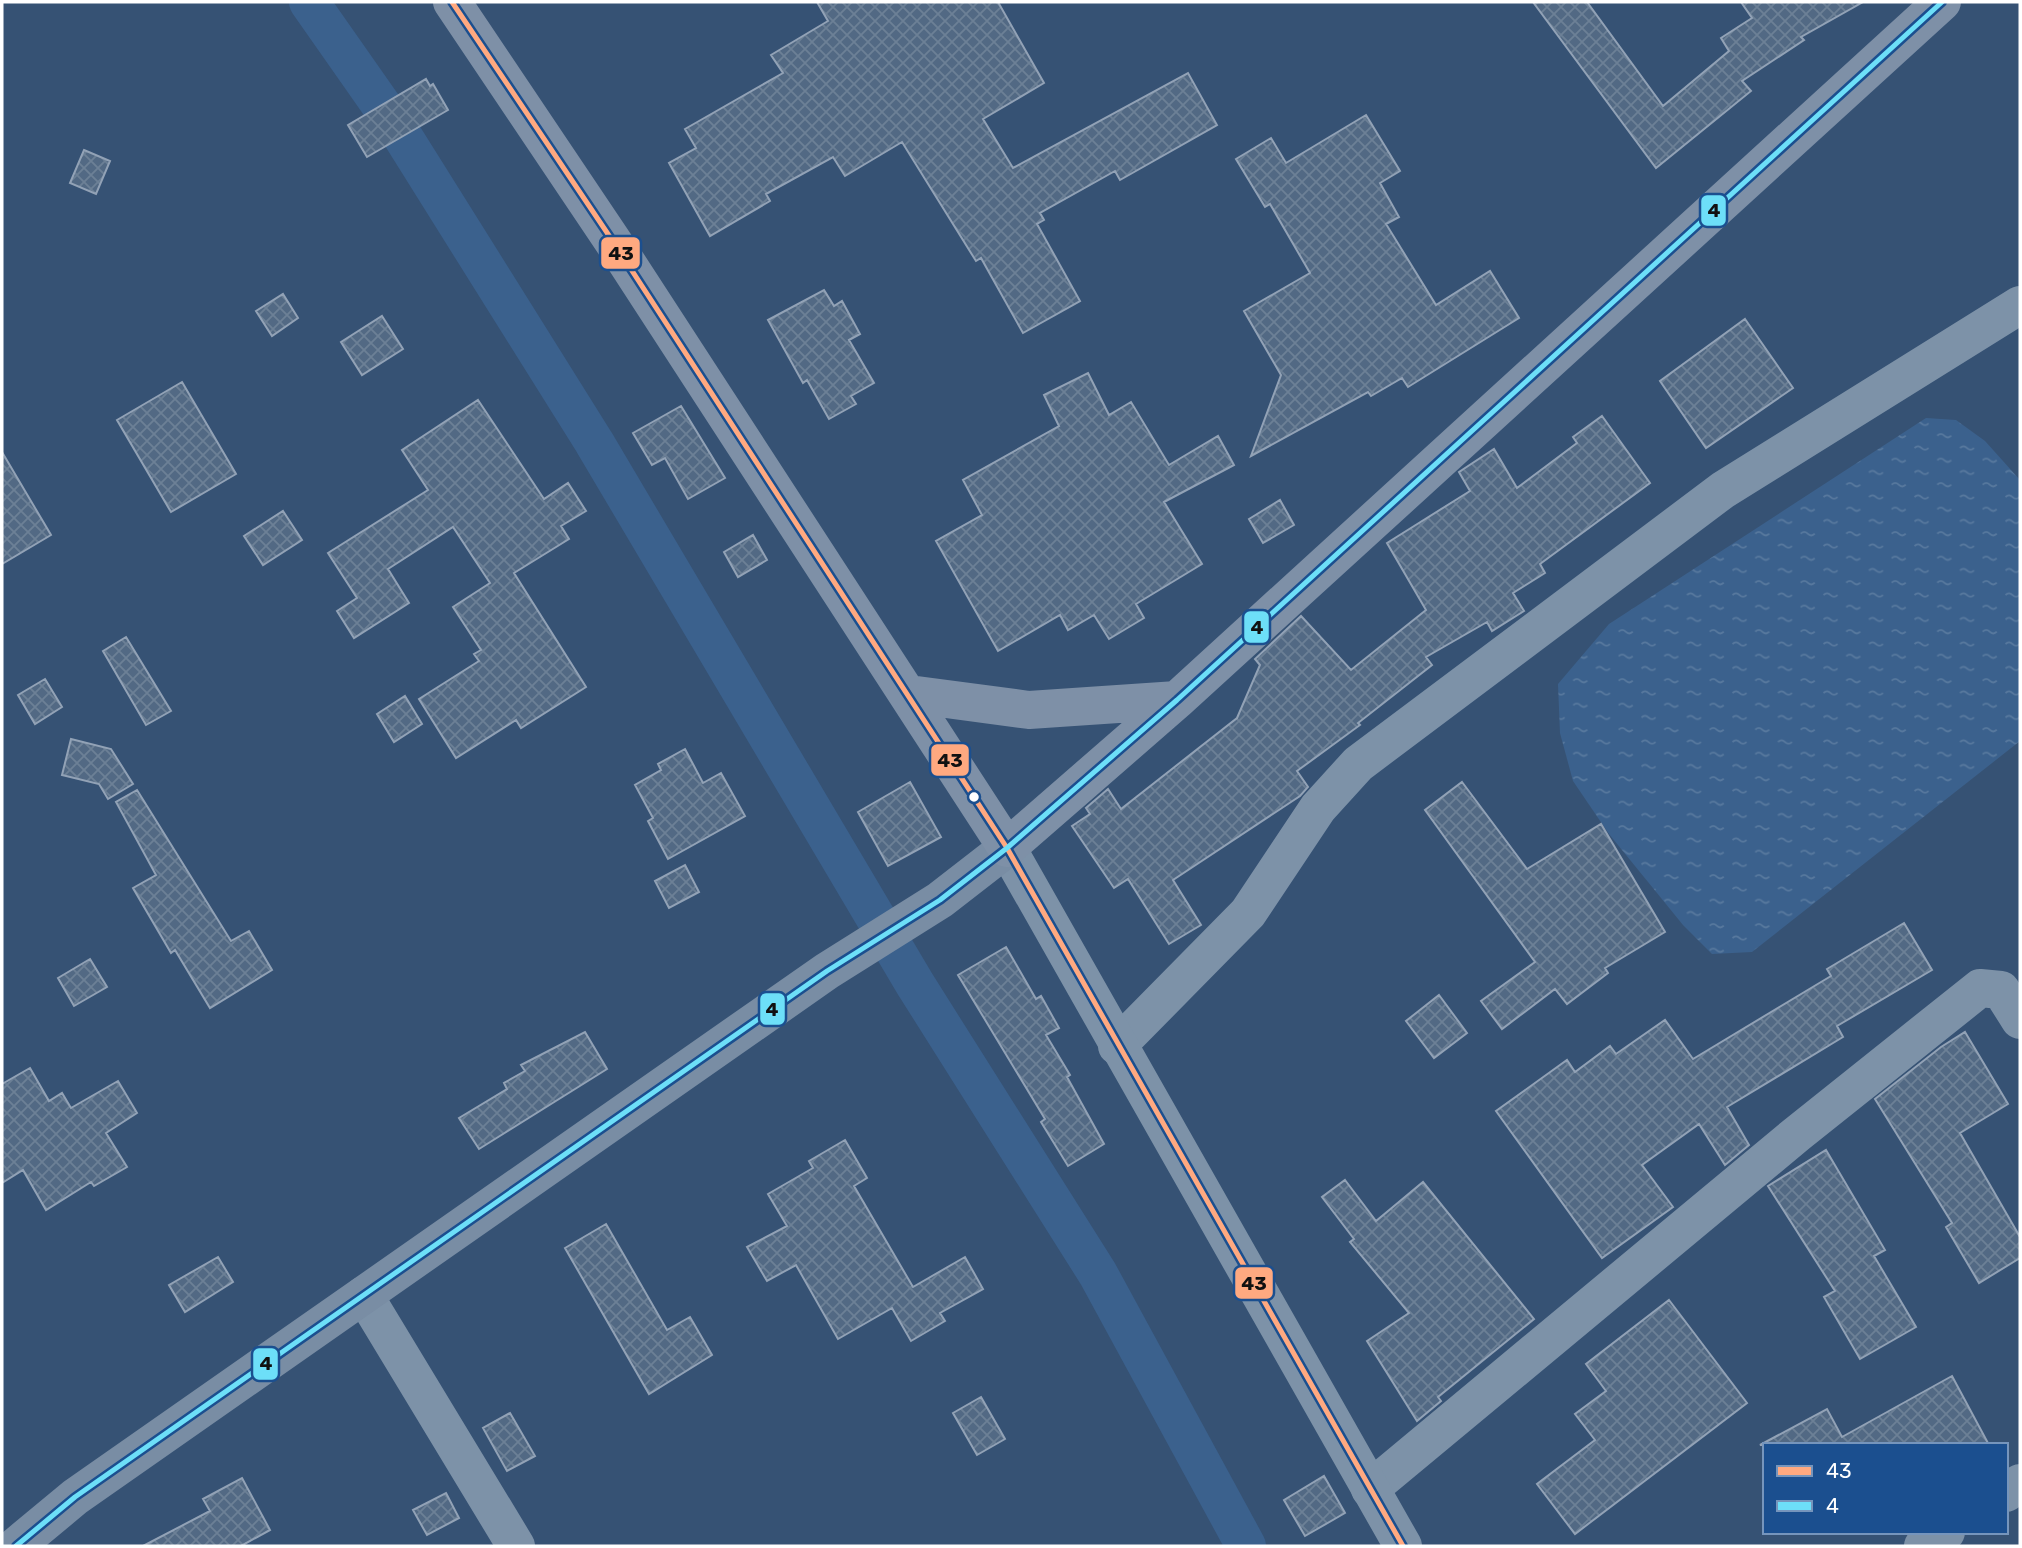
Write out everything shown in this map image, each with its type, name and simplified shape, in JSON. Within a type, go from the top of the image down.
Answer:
[{"type":"highway","points":[[452,2],[909,694],[1007,848],[1177,700],[1942,2]]},
{"type":"highway","points":[[909,694],[1029,709],[1177,700]]},
{"type":"main road","points":[[16,1546],[75,1497],[827,971],[940,900],[1007,848]]},
{"type":"street","points":[[1117,1046],[1248,913],[1318,808],[1358,764],[1723,490],[2020,305]]},
{"type":"street","points":[[1007,848],[1403,1546]]},
{"type":"street","points":[[1370,1489],[1797,1134],[1980,988],[2001,990],[2020,1020]]},
{"type":"street","points":[[364,1295],[516,1546]]},
{"type":"street","points":[[1923,1546],[1943,1534]]},
{"type":"water","points":[[1926,418],[1956,420],[1985,441],[2020,480],[2020,741],[1752,952],[1712,954],[1683,925],[1609,834],[1573,781],[1560,733],[1558,684],[1609,624]]},
{"type":"building","points":[[817,2],[998,2],[1044,83],[983,119],[1013,168],[1188,73],[1217,125],[1120,180],[1115,171],[1040,213],[1044,220],[1037,224],[1080,301],[1023,333],[981,258],[976,261],[902,142],[845,176],[833,157],[766,194],[770,201],[710,236],[669,163],[696,148],[685,129],[783,73],[771,55],[828,21]]},
{"type":"building","points":[[1533,2],[1587,2],[1663,106],[1729,51],[1721,38],[1752,18],[1741,2],[1863,2],[1801,37],[1804,40],[1742,81],[1751,91],[1656,168]]},
{"type":"building","points":[[426,79],[430,86],[433,84],[448,110],[367,157],[348,125]]},
{"type":"building","points":[[1366,115],[1400,171],[1380,183],[1399,217],[1386,224],[1436,305],[1490,271],[1519,318],[1408,387],[1402,378],[1371,396],[1368,392],[1251,456],[1281,375],[1244,311],[1310,273],[1270,204],[1265,207],[1236,159],[1271,138],[1286,163]]},
{"type":"building","points":[[84,150],[110,161],[96,194],[70,183]]},
{"type":"building","points":[[824,290],[834,306],[842,301],[860,334],[849,340],[874,383],[851,396],[856,404],[829,419],[807,380],[803,383],[768,320]]},
{"type":"building","points":[[283,294],[298,318],[272,336],[256,311]]},
{"type":"building","points":[[382,316],[403,349],[362,375],[341,342]]},
{"type":"building","points":[[1745,319],[1793,388],[1706,448],[1660,381]]},
{"type":"building","points":[[1088,373],[1109,415],[1131,402],[1169,465],[1218,436],[1234,465],[1164,502],[1202,564],[1136,604],[1144,618],[1109,639],[1094,615],[1068,630],[1060,615],[998,651],[936,541],[982,515],[963,480],[1059,426],[1044,395]]},
{"type":"building","points":[[182,382],[236,474],[171,512],[117,420]]},
{"type":"building","points":[[478,400],[544,499],[568,483],[586,511],[561,526],[569,539],[514,573],[586,687],[521,728],[516,720],[456,758],[419,699],[479,661],[474,654],[481,650],[453,607],[490,583],[453,527],[388,569],[409,603],[354,638],[337,611],[357,598],[328,553],[428,490],[402,450]]},
{"type":"building","points":[[681,406],[725,478],[688,499],[665,458],[652,465],[633,433]]},
{"type":"building","points":[[1602,416],[1650,483],[1540,564],[1545,573],[1513,593],[1524,611],[1492,631],[1487,622],[1426,657],[1432,665],[1358,723],[1360,725],[1297,771],[1308,787],[1300,796],[1173,880],[1201,925],[1169,944],[1128,879],[1114,888],[1072,826],[1090,814],[1086,808],[1108,789],[1121,809],[1237,718],[1260,665],[1255,659],[1301,616],[1351,670],[1426,610],[1387,543],[1470,491],[1459,472],[1494,449],[1517,488],[1577,443],[1573,437]]},
{"type":"building","points":[[2,452],[51,535],[2,564]]},
{"type":"building","points":[[1280,500],[1294,525],[1263,543],[1249,519]]},
{"type":"building","points":[[283,511],[302,540],[263,565],[244,536]]},
{"type":"building","points":[[753,535],[767,560],[738,577],[724,552]]},
{"type":"building","points":[[126,637],[171,711],[146,725],[103,651]]},
{"type":"building","points":[[45,679],[62,707],[35,724],[18,695]]},
{"type":"building","points":[[405,696],[422,724],[394,742],[377,714]]},
{"type":"building","points":[[71,739],[111,749],[133,784],[108,799],[99,784],[62,775]]},
{"type":"building","points":[[685,749],[703,783],[721,773],[745,816],[668,859],[648,821],[653,818],[635,785],[661,770],[658,764]]},
{"type":"building","points":[[910,782],[941,837],[888,866],[858,812]]},
{"type":"building","points":[[1462,782],[1527,869],[1601,824],[1665,932],[1605,968],[1608,973],[1567,1004],[1555,989],[1502,1029],[1481,1001],[1535,962],[1425,810]]},
{"type":"building","points":[[137,790],[231,941],[249,931],[272,970],[210,1008],[175,950],[171,953],[133,888],[156,875],[116,802]]},
{"type":"building","points":[[685,865],[699,892],[669,908],[655,881]]},
{"type":"building","points":[[1904,923],[1932,970],[1837,1026],[1843,1037],[1727,1107],[1749,1145],[1725,1165],[1699,1124],[1642,1165],[1673,1207],[1602,1258],[1496,1111],[1567,1060],[1575,1072],[1610,1046],[1616,1054],[1665,1020],[1693,1059],[1831,976],[1827,969]]},
{"type":"building","points":[[1006,947],[1036,999],[1041,996],[1059,1028],[1046,1035],[1070,1075],[1067,1077],[1104,1144],[1068,1166],[1041,1122],[1045,1119],[958,975]]},
{"type":"building","points":[[90,959],[107,987],[74,1006],[58,978]]},
{"type":"building","points":[[1439,995],[1467,1033],[1434,1058],[1406,1021]]},
{"type":"building","points":[[585,1032],[607,1069],[479,1149],[459,1118],[507,1089],[504,1083],[525,1071],[521,1065]]},
{"type":"building","points":[[1965,1032],[2008,1104],[1960,1133],[2020,1237],[2020,1258],[1979,1283],[1946,1227],[1952,1223],[1875,1099],[1941,1047]]},
{"type":"building","points":[[30,1068],[49,1101],[62,1093],[71,1108],[118,1081],[137,1113],[106,1133],[127,1167],[94,1186],[91,1182],[46,1210],[23,1170],[2,1183],[2,1084]]},
{"type":"building","points":[[845,1140],[867,1178],[854,1186],[913,1287],[965,1257],[983,1289],[940,1313],[945,1321],[911,1341],[892,1308],[838,1339],[796,1265],[767,1281],[747,1247],[787,1226],[768,1194],[813,1168],[809,1161]]},
{"type":"building","points":[[1826,1150],[1885,1250],[1874,1256],[1916,1327],[1860,1359],[1824,1297],[1835,1291],[1768,1186]]},
{"type":"building","points":[[1345,1180],[1376,1221],[1423,1182],[1534,1319],[1438,1397],[1441,1401],[1417,1421],[1367,1341],[1409,1313],[1350,1242],[1354,1239],[1322,1197]]},
{"type":"building","points":[[606,1224],[667,1330],[690,1317],[712,1355],[649,1394],[565,1248]]},
{"type":"building","points":[[218,1257],[233,1282],[185,1312],[169,1285]]},
{"type":"building","points":[[1669,1300],[1747,1403],[1575,1534],[1537,1484],[1595,1440],[1575,1414],[1606,1391],[1586,1364]]},
{"type":"building","points":[[1952,1376],[1988,1443],[1764,1443],[1827,1409],[1842,1437]]},
{"type":"building","points":[[981,1397],[1005,1439],[977,1455],[953,1413]]},
{"type":"building","points":[[510,1413],[535,1456],[507,1471],[483,1428]]},
{"type":"building","points":[[1324,1476],[1345,1513],[1305,1536],[1284,1500]]},
{"type":"building","points":[[242,1478],[270,1530],[241,1546],[143,1546],[210,1511],[203,1499]]},
{"type":"building","points":[[446,1493],[459,1518],[427,1535],[413,1510]]},
{"type":"waterway","points":[[309,2],[398,129],[594,442],[915,984],[1098,1274],[1246,1546]]},
{"type":"transit line","name":"43","points":[[452,2],[614,243],[1007,848],[1403,1546]]},
{"type":"transit line","name":"4","points":[[16,1546],[75,1497],[827,971],[940,900],[1007,848],[1177,700],[1942,2]]}]
